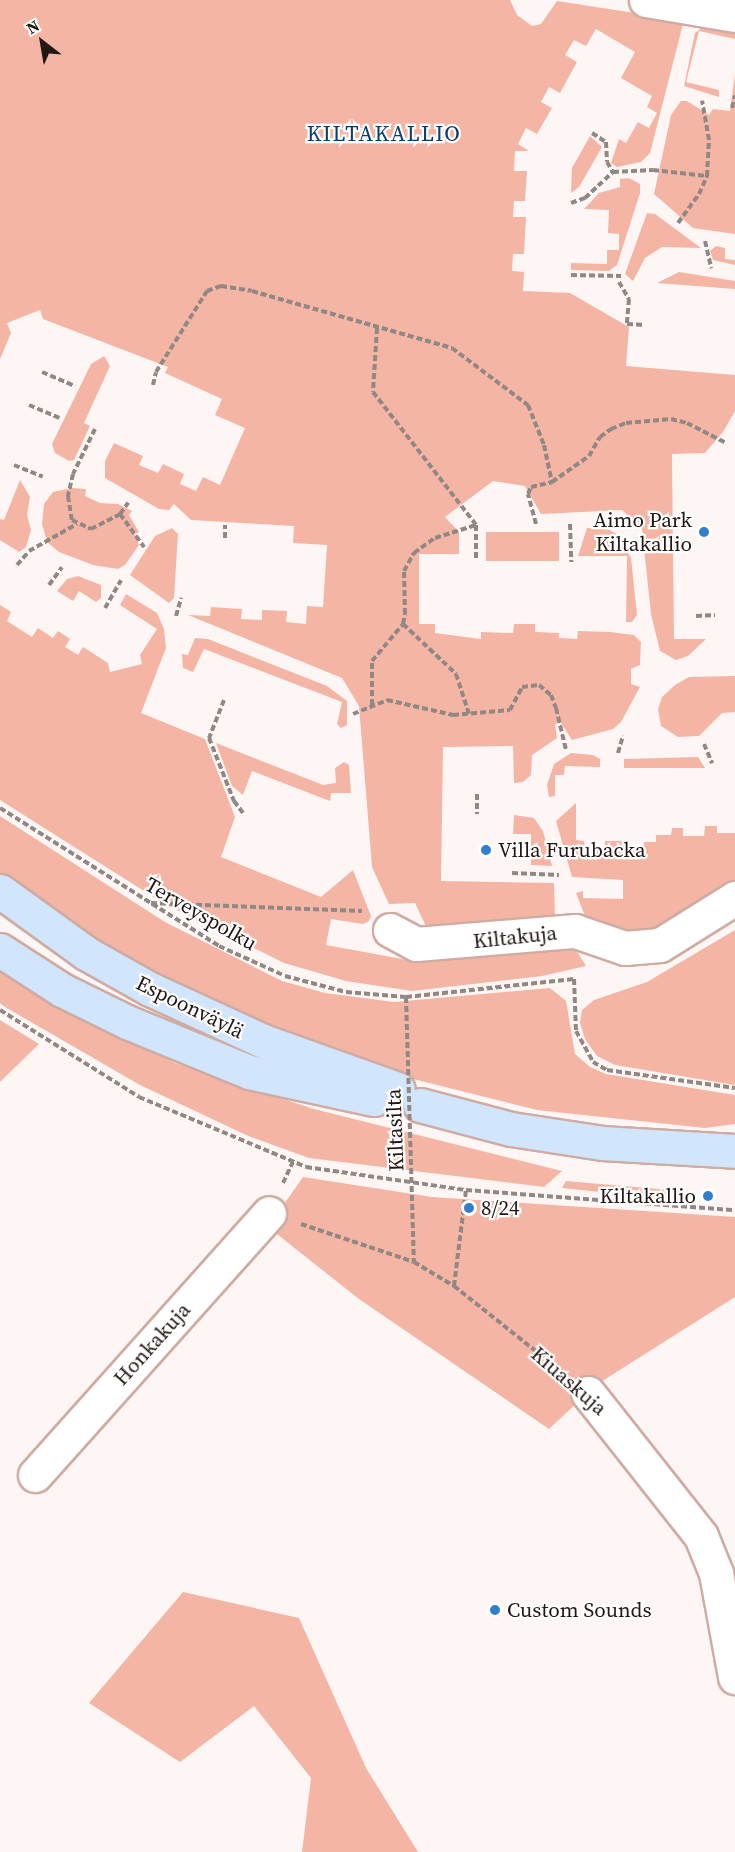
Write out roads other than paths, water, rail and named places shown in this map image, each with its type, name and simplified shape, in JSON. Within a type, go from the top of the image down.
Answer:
[{"type":"main road","name":"Espoonväylä","points":[[0,891],[86,953],[150,989],[263,1041],[405,1100]]},
{"type":"main road","name":"Espoonväylä","points":[[0,950],[62,990],[108,1013],[249,1072],[405,1100],[511,1129],[591,1142],[735,1151]]},
{"type":"street","points":[[646,0],[735,15]]},
{"type":"street","name":"Kiltakuja","points":[[379,919],[416,944],[575,931],[601,943],[636,947],[660,945],[735,898]]},
{"type":"street","name":"Honkakuja","points":[[35,1475],[269,1213]]},
{"type":"street","name":"Kiuaskuja","points":[[588,1393],[701,1536],[716,1573],[735,1677]]},
{"type":"place","name":"Aimo Park Kiltakallio","points":[[704,532]]},
{"type":"place","name":"Villa Furubacka","points":[[486,850]]},
{"type":"place","name":"Kiltakallio","points":[[708,1196]]},
{"type":"place","name":"8/24","points":[[469,1208]]},
{"type":"place","name":"Custom Sounds","points":[[495,1610]]},
{"type":"district","name":"KILTAKALLIO","points":[[384,134]]}]
